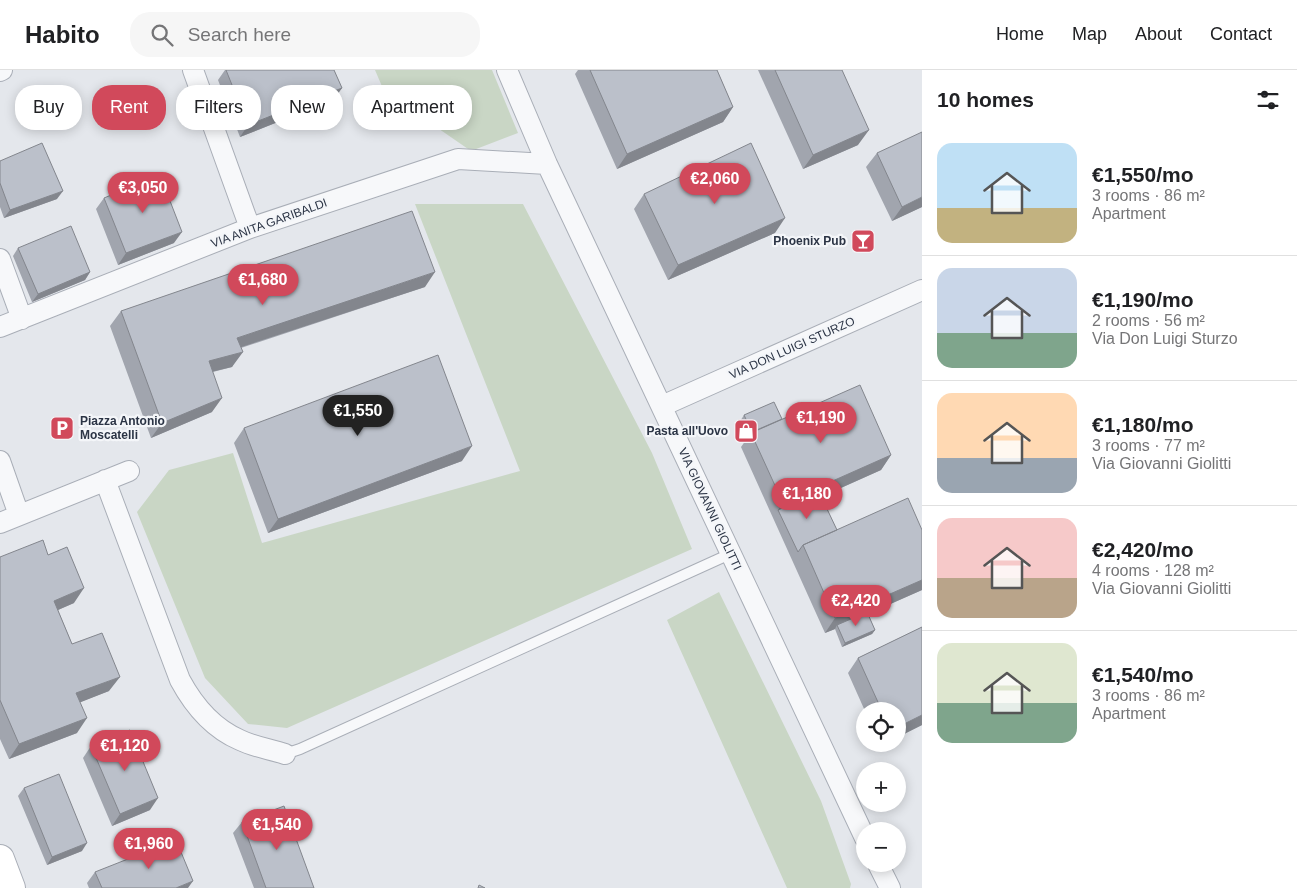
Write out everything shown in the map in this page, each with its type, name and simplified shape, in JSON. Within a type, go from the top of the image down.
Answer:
[{"type":"street","points":[[193,70],[250,228]]},
{"type":"street","name":"VIA GIOVANNI GIOLITTI","points":[[507,70],[547,164],[857,822]]},
{"type":"street","name":"VIA ANITA GARIBALDI","points":[[0,328],[250,228],[458,159],[547,164]]},
{"type":"street","points":[[0,259],[22,319]]},
{"type":"street","name":"VIA DON LUIGI STURZO","points":[[662,406],[922,290]]},
{"type":"street","points":[[0,461],[19,515]]},
{"type":"street","points":[[0,523],[129,471]]},
{"type":"street","points":[[105,480],[180,680],[189,697],[202,713],[221,730],[240,741],[285,754]]},
{"type":"street","points":[[0,859],[10,888]]},
{"type":"street","points":[[882,872],[890,888]]},
{"type":"lane","points":[[285,754],[300,749],[730,554]]},
{"type":"green space","points":[[375,70],[492,70],[518,133],[471,151],[441,130],[472,130],[472,85],[381,85]]},
{"type":"green space","points":[[415,204],[523,204],[652,453],[692,549],[287,728],[248,724],[205,678],[137,512],[169,470],[233,453],[262,543],[520,471]]},
{"type":"green space","points":[[719,592],[821,801],[851,884],[850,888],[787,888],[667,620]]},
{"type":"building","points":[[226,70],[334,70],[341,85],[271,85],[271,116],[261,120],[261,85],[232,85]]},
{"type":"building","points":[[590,70],[717,70],[733,107],[627,154]]},
{"type":"building","points":[[775,70],[842,70],[869,130],[813,155]]},
{"type":"building","points":[[922,132],[922,197],[902,207],[877,153]]},
{"type":"building","points":[[42,143],[63,191],[10,210],[0,183],[0,161]]},
{"type":"building","points":[[751,143],[785,218],[678,265],[644,194]]},
{"type":"building","points":[[160,175],[182,232],[126,253],[104,198]]},
{"type":"building","points":[[412,211],[435,272],[237,338],[243,352],[209,361],[222,398],[162,423],[121,311]]},
{"type":"building","points":[[71,226],[90,272],[38,294],[18,248]]},
{"type":"building","points":[[438,355],[472,446],[278,519],[244,428]]},
{"type":"building","points":[[860,385],[891,455],[783,503],[751,433]]},
{"type":"building","points":[[774,402],[782,419],[752,432],[744,415]]},
{"type":"building","points":[[819,492],[837,530],[803,545],[798,552],[778,510]]},
{"type":"building","points":[[908,498],[922,530],[922,580],[835,618],[803,545]]},
{"type":"building","points":[[43,540],[48,555],[67,547],[84,588],[54,601],[72,644],[102,633],[120,677],[76,693],[87,718],[19,744],[0,700],[0,557]]},
{"type":"building","points":[[867,612],[875,630],[845,643],[837,625]]},
{"type":"building","points":[[922,627],[922,715],[906,723],[906,702],[878,702],[858,658]]},
{"type":"building","points":[[130,730],[158,798],[120,814],[91,746]]},
{"type":"building","points":[[59,774],[87,843],[52,857],[24,788]]},
{"type":"building","points":[[284,806],[314,888],[266,888],[242,822]]},
{"type":"building","points":[[176,840],[193,881],[176,888],[102,888],[95,872]]},
{"type":"place","name":"Phoenix Pub","points":[[863,241]]},
{"type":"place","name":"Piazza Antonio Moscatelli","points":[[62,428]]},
{"type":"place","name":"Pasta all'Uovo","points":[[746,431]]}]
